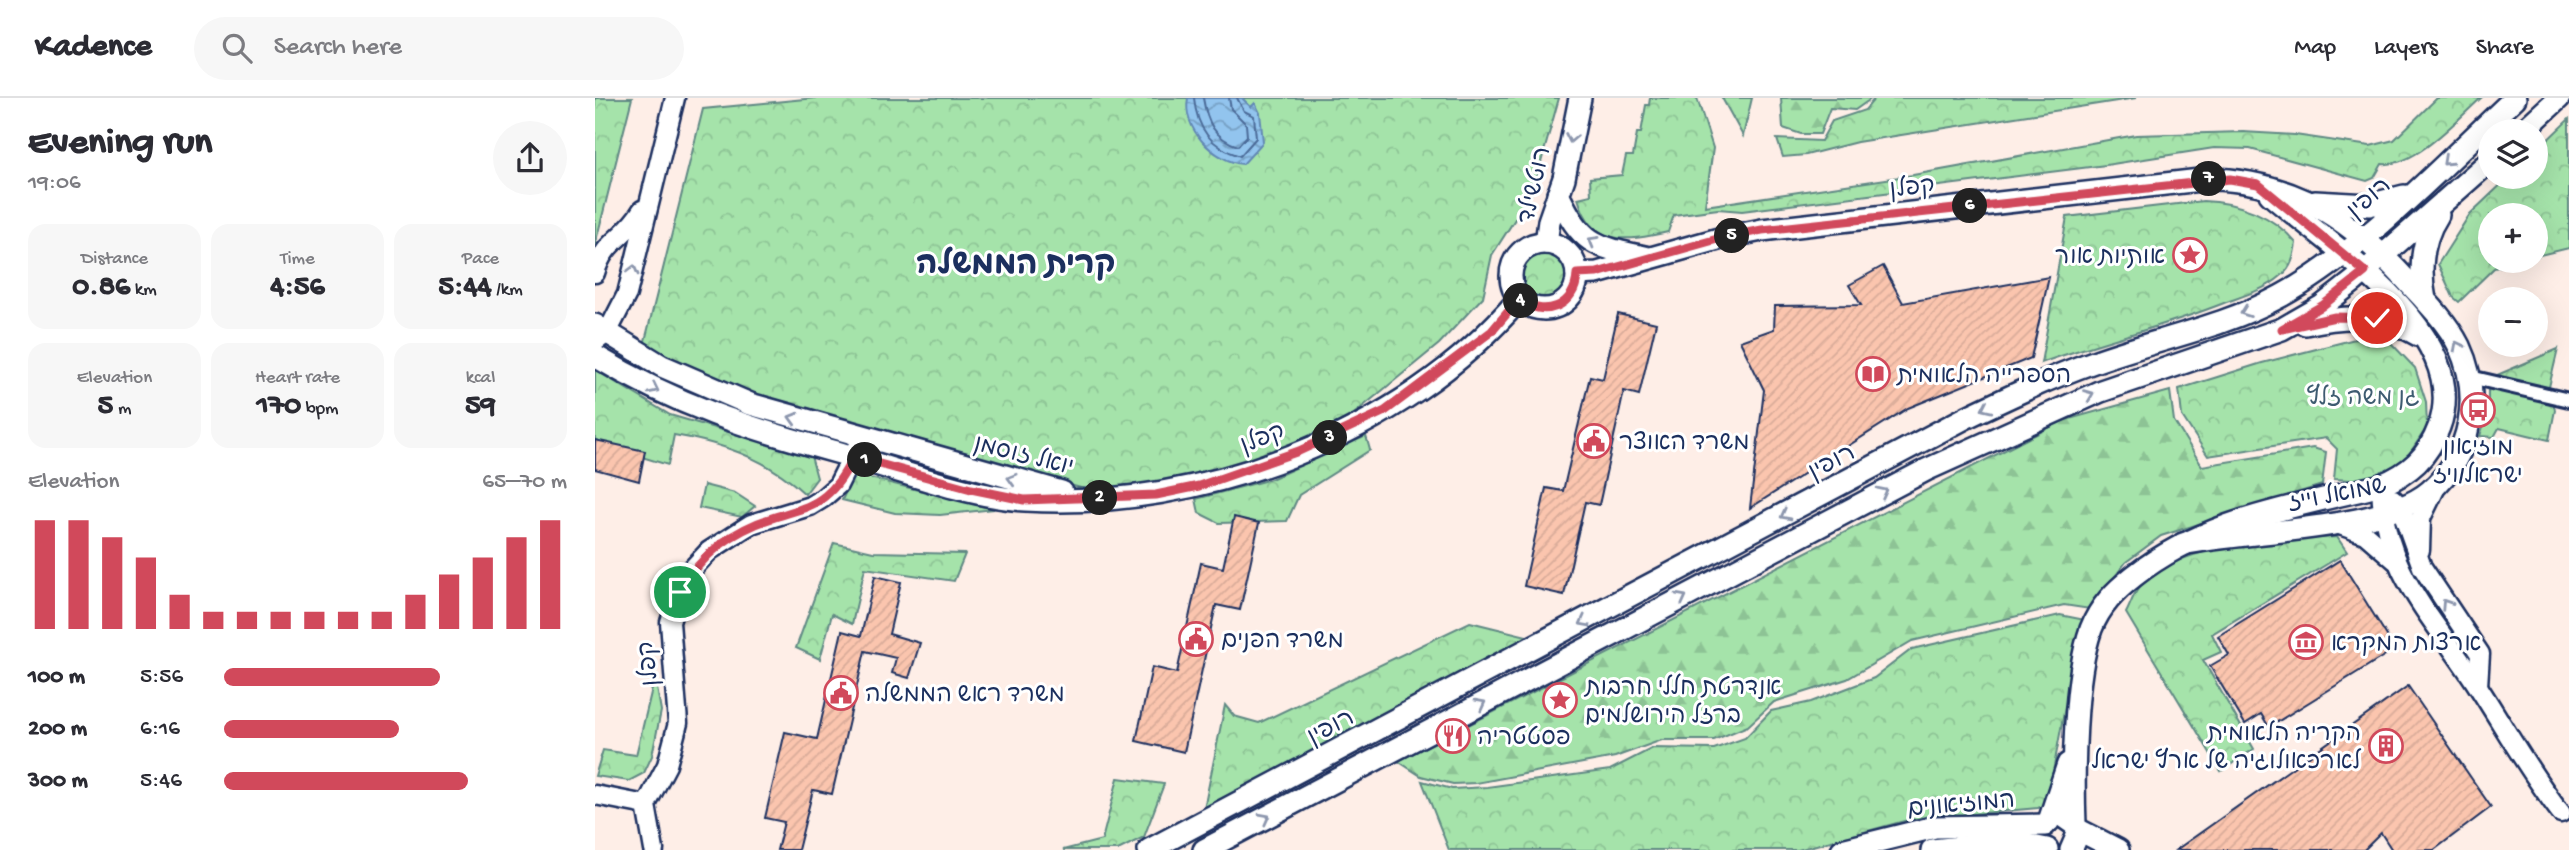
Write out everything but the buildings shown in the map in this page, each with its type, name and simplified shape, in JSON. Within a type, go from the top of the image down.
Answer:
[{"type":"street","points":[[599,333],[627,294],[675,98]]},
{"type":"street","name":"רוטשילד","points":[[1546,243],[1580,98]]},
{"type":"street","name":"רופין","points":[[1149,850],[1969,416],[2091,363],[2255,309],[2306,281],[2362,237],[2515,98]]},
{"type":"street","points":[[2536,119],[2559,98]]},
{"type":"street","name":"רופין","points":[[1204,850],[1876,495],[1982,443],[2101,391],[2282,329],[2322,306],[2365,272],[2478,172]]},
{"type":"street","points":[[595,273],[601,252],[632,228],[656,178]]},
{"type":"street","name":"קפלן","points":[[1577,274],[1597,273],[1721,238],[1814,224],[2209,179],[2258,184],[2305,211],[2362,237],[2383,257]]},
{"type":"street","points":[[1561,186],[1573,225],[1588,240],[1602,247],[1650,258]]},
{"type":"street","points":[[2306,281],[2315,262],[2316,250],[2305,211],[2369,205],[2412,193]]},
{"type":"street","points":[[2424,300],[2421,281],[2425,243],[2432,225],[2447,201]]},
{"type":"street","name":"קפלן","points":[[2305,211],[2344,251]]},
{"type":"street","points":[[1546,243],[1564,249],[1571,256],[1577,274],[1574,291],[1564,304],[1555,308],[1535,309],[1519,299],[1511,281],[1514,261],[1527,247],[1546,243]]},
{"type":"street","name":"שמואל וייז","points":[[2047,823],[2070,759],[2091,631],[2102,608],[2138,574],[2183,544],[2235,522],[2381,485],[2401,477],[2420,461],[2441,421],[2445,398],[2443,383],[2425,339],[2344,251]]},
{"type":"street","name":"שמואל וייז","points":[[2183,544],[2330,523],[2391,511],[2430,491],[2454,461],[2467,430],[2472,398],[2470,377],[2458,343],[2424,300],[2383,257]]},
{"type":"street","name":"קפלן","points":[[1102,498],[1156,495],[1199,486],[1241,473],[1339,434],[1407,398],[1492,331],[1519,299]]},
{"type":"street","points":[[2282,329],[2335,317],[2365,316],[2406,328],[2425,339]]},
{"type":"street","name":"יואל זוסמן","points":[[599,333],[724,394],[858,447]]},
{"type":"street","name":"יואל זוסמן","points":[[595,356],[646,386],[709,414],[1069,494],[1102,498]]},
{"type":"street","points":[[2470,377],[2569,400]]},
{"type":"street","name":"קפלן","points":[[646,805],[674,744],[678,723],[670,622],[680,592],[693,568],[709,551],[751,524],[810,506],[823,498],[838,485],[858,447]]},
{"type":"street","points":[[2422,567],[2419,532],[2421,518],[2441,478]]},
{"type":"street","points":[[2381,485],[2391,511],[2422,567],[2480,654],[2478,686]]},
{"type":"street","points":[[2391,511],[2395,560]]},
{"type":"street","points":[[2330,523],[2365,534],[2395,560],[2449,648],[2478,686],[2535,779],[2561,813]]},
{"type":"street","name":"שמואל וייז","points":[[2074,835],[2078,718]]},
{"type":"street","points":[[595,794],[646,805],[654,850]]},
{"type":"street","name":"המוזיאונים","points":[[1842,850],[1935,827],[2047,823],[2060,817],[2074,835],[2118,850]]},
{"type":"street","points":[[2047,823],[2042,835],[2048,849]]},
{"type":"street","name":"המוזיאונים","points":[[1932,850],[2012,842],[2048,849]]},
{"type":"green space","points":[[595,98],[632,98],[595,245]]},
{"type":"green space","points":[[815,98],[1559,98],[1533,191],[1492,255],[1483,297],[1439,344],[1344,422],[1248,464],[1169,486],[1099,493],[778,405],[642,353],[703,109]]},
{"type":"green space","points":[[1650,98],[1697,98],[1713,148],[1705,206],[1913,175],[2136,135],[2243,132],[2295,135],[2370,146],[2394,140],[2437,98],[2481,98],[2435,140],[2408,158],[2382,164],[2374,178],[2367,181],[2250,149],[2214,148],[2106,165],[1742,211],[1718,209],[1674,215],[1668,232],[1639,238],[1613,237],[1592,226],[1578,198],[1591,195],[1590,178],[1622,175],[1626,156],[1633,156],[1637,133],[1641,133],[1646,105],[1649,105]]},
{"type":"green space","points":[[1722,98],[1752,98],[1743,136]]},
{"type":"green space","points":[[1781,98],[1872,98],[1855,110],[1830,108],[1820,134],[1801,134],[1783,128]]},
{"type":"green space","points":[[1875,98],[2136,98],[1857,142],[1806,155],[1783,157],[1777,139],[1821,141],[1832,121],[1865,110]]},
{"type":"green space","points":[[2569,119],[2569,248],[2548,253],[2548,203],[2482,203],[2496,189],[2548,189],[2548,139]]},
{"type":"green space","points":[[2203,201],[2242,207],[2266,218],[2287,233],[2296,243],[2288,269],[2268,285],[2246,295],[2041,363],[2067,217]]},
{"type":"green space","points":[[2478,206],[2478,273],[2489,273],[2459,302],[2453,297],[2438,264],[2470,214]]},
{"type":"green space","points":[[1543,251],[1561,258],[1568,276],[1561,294],[1543,301],[1525,294],[1518,276],[1525,258]]},
{"type":"green space","name":"גן משה זלץ","points":[[2355,339],[2391,343],[2415,368],[2426,402],[2427,427],[2406,459],[2368,481],[2334,479],[2337,449],[2326,438],[2208,456],[2182,416],[2179,389],[2262,363]]},
{"type":"green space","points":[[2558,349],[2549,387],[2555,410],[2549,440],[2499,428],[2494,437],[2480,436],[2488,411],[2488,379],[2539,357],[2548,357],[2548,353]]},
{"type":"green space","points":[[595,370],[670,415],[811,456],[817,478],[805,494],[776,471],[744,454],[674,435],[668,465],[599,444],[595,439]]},
{"type":"green space","points":[[2170,391],[2174,421],[2202,466],[2313,448],[2326,452],[2322,485],[2161,536],[2126,562],[2090,609],[2064,605],[1912,641],[1847,679],[1774,702],[1748,726],[1714,740],[1662,740],[1615,757],[1476,783],[1453,784],[1421,776],[1398,761],[2062,421]]},
{"type":"green space","points":[[1366,436],[1370,450],[1299,495],[1287,521],[1219,523],[1199,513],[1196,499],[1271,479]]},
{"type":"green space","points":[[854,474],[994,509],[940,515],[895,513],[842,500]]},
{"type":"green space","points":[[704,485],[735,493],[755,506],[742,517],[699,508]]},
{"type":"green space","points":[[2337,537],[2347,552],[2212,634],[2221,652],[2203,660],[2254,749],[2221,771],[2126,613],[2135,594],[2155,573],[2177,561],[2203,552],[2259,542]]},
{"type":"green space","points":[[834,543],[873,552],[965,554],[954,581],[865,568],[852,624],[832,614],[820,659],[796,648]]},
{"type":"green space","points":[[2060,615],[2085,620],[2070,680],[2047,804],[2038,808],[1908,820],[1798,850],[1449,850],[1422,781],[1452,789],[1487,787],[1610,770],[1653,748],[1714,749],[1745,738],[1771,711],[1811,702],[1874,678],[1912,649]]},
{"type":"green space","points":[[1470,622],[1531,637],[1204,809],[1225,705],[1234,716],[1259,723]]},
{"type":"green space","points":[[655,676],[661,711],[652,756],[644,773],[629,781],[595,776],[603,750],[636,755]]},
{"type":"green space","points":[[1118,778],[1164,784],[1144,837],[1118,850],[1063,850],[1102,840]]},
{"type":"water","points":[[1188,98],[1242,98],[1251,107],[1255,103],[1260,113],[1263,142],[1243,164],[1221,157],[1202,142],[1195,132],[1187,110]]},
{"type":"place","name":"אותיות אור","points":[[2190,255]]},
{"type":"place","name":"הספרייה הלאומית","points":[[1873,374]]},
{"type":"place","name":"מוזיאון ישראל/ויז","points":[[2478,410]]},
{"type":"place","name":"משרד האוצר","points":[[1594,441]]},
{"type":"place","name":"משרד הפנים","points":[[1196,639]]},
{"type":"place","name":"ארצות המקרא","points":[[2306,642]]},
{"type":"place","name":"משרד ראש הממשלה","points":[[841,693]]},
{"type":"place","name":"אנדרטת חללי חרבות ברזל הירושלמים","points":[[1560,700]]},
{"type":"place","name":"פסטטריה","points":[[1453,736]]},
{"type":"place","name":"הקריה הלאומית לארכאולוגיה של ארץ ישראל","points":[[2386,746]]},
{"type":"district","name":"קרית הממשלה","points":[[1016,262]]},
{"type":"route","points":[[680,592],[693,568],[709,551],[751,524],[810,506],[823,498],[838,485],[854,457],[971,489],[1024,500],[1156,495],[1199,486],[1299,451],[1385,411],[1407,398],[1492,331],[1519,299],[1535,309],[1555,308],[1570,298],[1577,283],[1577,274],[1597,273],[1721,238],[1762,230],[2161,184],[2230,179],[2258,184],[2344,251],[2365,272],[2322,306],[2282,329],[2335,317],[2377,318]]}]
